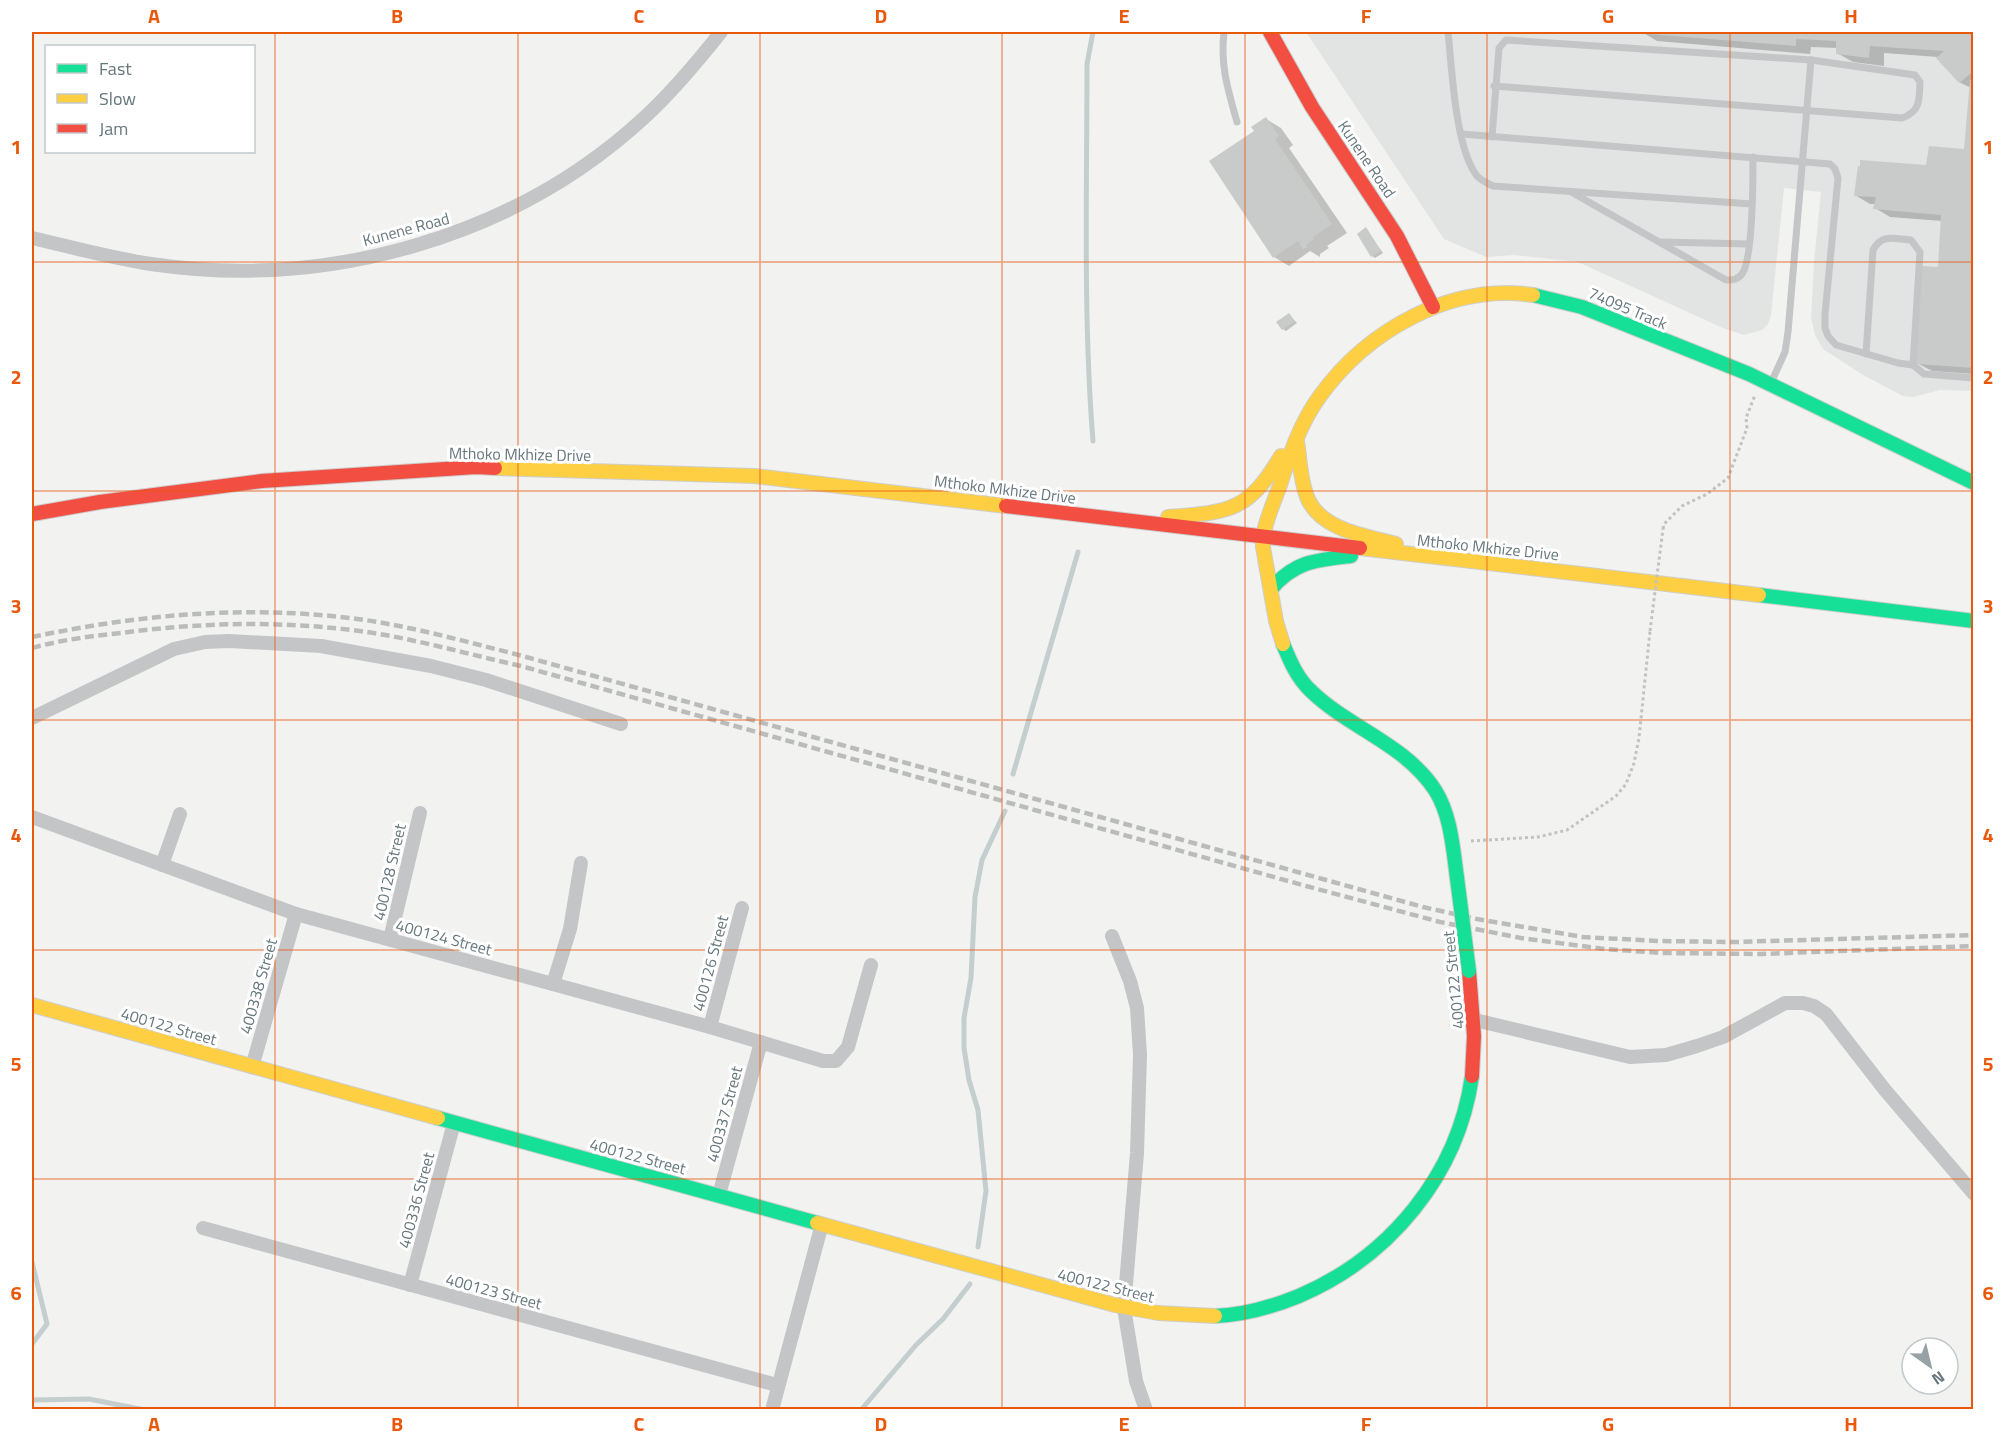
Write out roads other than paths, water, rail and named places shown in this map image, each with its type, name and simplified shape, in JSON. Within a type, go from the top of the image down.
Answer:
[{"type":"street","name":"Kunene Road","points":[[32,238],[151,264],[215,269],[279,269],[343,263],[406,249],[458,232],[509,210],[552,187],[599,155],[646,117],[688,74],[721,32]]},
{"type":"street","name":"Kunene Road","points":[[1270,32],[1293,78],[1392,227],[1412,261],[1433,307]]},
{"type":"street","name":"74095 Track","points":[[1262,538],[1311,408],[1328,385],[1365,347],[1402,321],[1433,307],[1468,296],[1505,293],[1537,295],[1585,306],[1650,336],[1766,382],[1974,483]]},
{"type":"street","points":[[1132,520],[1214,512],[1243,504],[1267,480],[1311,408]]},
{"type":"street","points":[[1297,441],[1309,503],[1317,514],[1326,521],[1341,527],[1443,559]]},
{"type":"street","name":"Mthoko Mkhize Drive","points":[[32,514],[100,502],[262,481],[476,467],[755,476],[1974,621]]},
{"type":"street","name":"400122 Street","points":[[32,1005],[1124,1308],[1186,1317],[1227,1316],[1263,1309],[1322,1286],[1363,1261],[1389,1239],[1412,1214],[1436,1180],[1456,1139],[1469,1091],[1474,1059],[1475,1020],[1457,878],[1444,808],[1434,788],[1400,753],[1321,702],[1289,663],[1281,640],[1262,538]]},
{"type":"street","points":[[1271,589],[1280,578],[1297,565],[1310,561],[1381,552]]},
{"type":"street","points":[[32,718],[174,649],[205,642],[229,641],[321,646],[431,666],[513,688],[621,724]]},
{"type":"street","name":"400128 Street","points":[[390,939],[420,813]]},
{"type":"street","points":[[162,865],[180,814]]},
{"type":"street","name":"400124 Street","points":[[32,817],[296,914],[710,1027],[829,1062],[836,1061],[848,1047],[871,965]]},
{"type":"street","points":[[553,984],[570,929],[581,863]]},
{"type":"street","name":"400126 Street","points":[[710,1027],[742,908]]},
{"type":"street","name":"400338 Street","points":[[252,1067],[296,914]]},
{"type":"street","points":[[1112,936],[1130,981],[1137,1008],[1140,1055],[1137,1153],[1124,1308],[1136,1381],[1146,1410]]},
{"type":"street","points":[[1475,1020],[1630,1057],[1666,1054],[1723,1037],[1785,1003],[1803,1003],[1814,1006],[1826,1014],[1885,1090],[1974,1194]]},
{"type":"street","name":"400337 Street","points":[[719,1195],[761,1042]]},
{"type":"street","name":"400336 Street","points":[[410,1285],[454,1123]]},
{"type":"street","points":[[772,1410],[822,1224]]},
{"type":"street","name":"400123 Street","points":[[203,1228],[777,1385]]},
{"type":"lane","points":[[1224,32],[1221,52],[1224,77],[1237,122]]},
{"type":"lane","points":[[1448,32],[1466,153],[1476,174],[1483,181],[1493,186],[1752,204]]},
{"type":"lane","points":[[1492,137],[1494,86],[1499,48],[1506,40],[1811,60],[1915,75],[1920,82],[1916,111],[1902,118],[1494,86]]},
{"type":"lane","points":[[1766,382],[1785,352],[1788,332],[1811,60]]},
{"type":"lane","points":[[1462,134],[1830,164],[1835,169],[1838,178],[1825,328],[1828,336],[1836,345],[1898,363],[1913,365],[1924,374],[1974,378]]},
{"type":"lane","points":[[1571,191],[1726,280],[1734,280],[1741,276],[1745,268],[1749,244],[1753,157]]},
{"type":"lane","points":[[1866,354],[1874,250],[1877,242],[1884,238],[1911,240],[1920,252],[1913,365]]},
{"type":"lane","points":[[1659,242],[1749,244]]},
{"type":"waterway","points":[[1093,32],[1087,64],[1086,252],[1093,441]]},
{"type":"waterway","points":[[1013,774],[1078,552]]},
{"type":"waterway","points":[[978,1247],[986,1191],[978,1110],[969,1080],[964,1048],[964,1018],[971,978],[975,897],[982,860],[1005,811]]},
{"type":"waterway","points":[[32,1262],[47,1324],[32,1344]]},
{"type":"waterway","points":[[861,1410],[916,1345],[943,1319],[970,1284]]},
{"type":"waterway","points":[[32,1400],[89,1399],[145,1410]]},
{"type":"railway","points":[[32,637],[150,618],[229,612],[309,614],[371,621],[519,655],[1423,907],[1477,919],[1583,937],[1657,941],[1735,942],[1974,935]]},
{"type":"railway","points":[[32,648],[87,637],[204,625],[315,626],[365,632],[521,666],[1306,886],[1440,922],[1521,938],[1605,949],[1662,953],[1761,954],[1974,946]]}]
